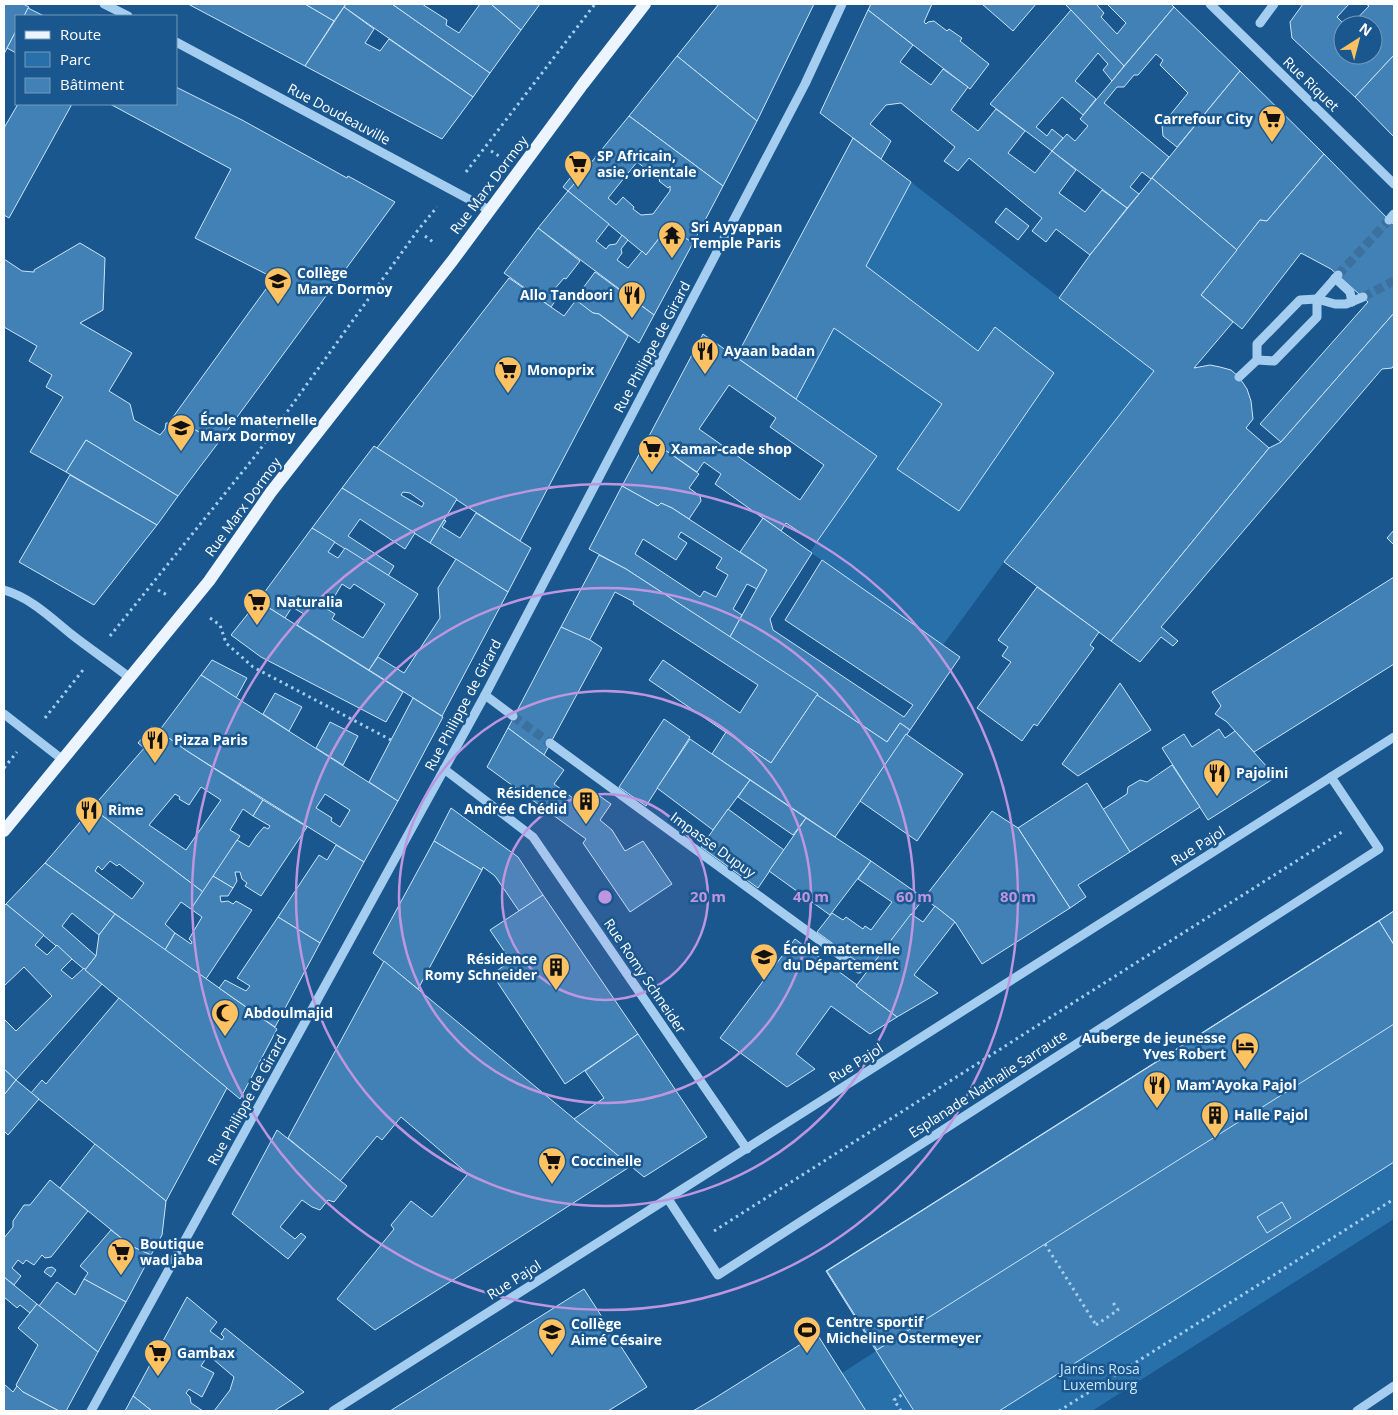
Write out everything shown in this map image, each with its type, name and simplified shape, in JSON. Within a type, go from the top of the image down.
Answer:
[{"type":"main road","name":"Rue Marx Dormoy","points":[[4,831],[209,581],[271,492],[453,260],[582,84],[645,4]]},
{"type":"street","points":[[104,4],[126,15]]},
{"type":"street","name":"Rue Philippe de Girard","points":[[91,1411],[485,695],[805,84],[842,4]]},
{"type":"street","name":"Rue Riquet","points":[[1210,4],[1394,184]]},
{"type":"street","points":[[1260,23],[1274,4]]},
{"type":"street","name":"Rue Doudeauville","points":[[178,43],[489,210]]},
{"type":"street","points":[[1257,360],[1274,361],[1317,316],[1317,299],[1337,276],[1350,292],[1352,302]]},
{"type":"street","points":[[1239,377],[1257,360],[1257,344],[1300,300],[1317,299],[1335,304],[1346,304],[1363,297]]},
{"type":"street","points":[[4,590],[16,593],[40,608],[130,678]]},
{"type":"street","points":[[485,695],[513,716]]},
{"type":"street","points":[[4,714],[63,760]]},
{"type":"street","name":"Rue Pajol","points":[[333,1411],[1394,737]]},
{"type":"street","name":"Impasse Dupuy","points":[[550,743],[859,969]]},
{"type":"street","name":"Rue Romy Schneider","points":[[444,769],[533,837],[747,1149]]},
{"type":"street","name":"Esplanade Nathalie Sarraute","points":[[668,1199],[718,1275],[1379,849],[1331,777]]},
{"type":"street","points":[[1357,1411],[1394,1386]]},
{"type":"path","name":"Rue Marx Dormoy","points":[[4,768],[256,455],[418,230],[486,147],[595,4]]},
{"type":"path","points":[[491,151],[500,157]]},
{"type":"path","points":[[426,236],[433,242]]},
{"type":"path","points":[[158,590],[167,595]]},
{"type":"path","points":[[210,618],[220,625],[226,643],[253,667],[391,740]]},
{"type":"path","name":"Esplanade Nathalie Sarraute","points":[[697,1242],[1360,820]]},
{"type":"path","points":[[1059,1411],[1394,1199]]},
{"type":"path","points":[[1045,1244],[1096,1325],[1118,1310],[1112,1302]]},
{"type":"path","points":[[901,1411],[894,1400],[903,1394]]},
{"type":"green space","points":[[911,182],[1154,371],[1004,562],[943,645],[810,552],[877,456],[796,399],[834,328],[942,404],[897,469],[959,511],[1054,373],[995,328],[978,351],[866,266]]},
{"type":"green space","name":"Jardins Rosa Luxemburg","points":[[1394,1162],[1394,1219],[1092,1411],[999,1411]]},
{"type":"green space","points":[[876,1351],[914,1411],[866,1411],[842,1373]]},
{"type":"building","points":[[4,4],[23,4],[29,7],[25,15],[15,15],[15,33],[4,54]]},
{"type":"building","points":[[188,4],[305,4],[334,21],[305,66]]},
{"type":"building","points":[[305,4],[346,4],[334,21]]},
{"type":"building","points":[[346,4],[392,4],[490,73],[473,97],[344,7]]},
{"type":"building","points":[[392,4],[422,4],[447,20],[446,25],[459,33],[480,4],[491,4],[521,30],[490,73]]},
{"type":"building","points":[[491,4],[540,4],[521,30]]},
{"type":"building","points":[[719,4],[814,4],[757,121],[677,56]]},
{"type":"building","points":[[871,4],[932,4],[924,22],[926,24],[934,21],[947,31],[949,29],[962,38],[960,41],[989,64],[970,89],[868,10]]},
{"type":"building","points":[[982,4],[1036,4],[1013,31]]},
{"type":"building","points":[[1065,4],[1096,4],[1104,13],[1101,17],[1117,34],[1126,23],[1107,4],[1171,4],[1174,7],[1124,66]]},
{"type":"building","points":[[1303,4],[1349,4],[1339,15],[1333,15],[1333,65],[1383,65],[1383,15],[1360,15],[1369,6],[1366,4],[1394,4],[1394,55],[1355,97],[1292,38],[1290,22]]},
{"type":"building","points":[[344,7],[374,29],[365,43],[380,51],[389,39],[473,97],[442,139],[305,66]]},
{"type":"building","points":[[1174,7],[1240,71],[1177,147],[1163,136],[1162,125],[1188,93],[1160,65],[1163,60],[1156,54],[1138,75],[1134,75],[1124,87],[1117,87],[1104,103],[1169,157],[1151,179],[1142,172],[1130,187],[1139,194],[1127,208],[1052,151],[1067,134],[1075,141],[1088,126],[1080,119]]},
{"type":"building","points":[[28,8],[42,15],[24,15]]},
{"type":"building","points":[[868,10],[913,45],[900,62],[931,85],[943,69],[968,87],[951,110],[978,131],[996,109],[1025,131],[1008,153],[1035,173],[1052,151],[1076,170],[1059,193],[1085,212],[1102,190],[1127,208],[1090,255],[1056,229],[1046,242],[1032,231],[1042,218],[969,158],[958,171],[944,161],[955,147],[901,103],[886,105],[870,124],[891,141],[881,159],[820,113]]},
{"type":"building","points":[[1071,10],[1124,66],[1112,81],[1103,70],[1108,64],[1098,53],[1075,81],[1096,99],[1083,115],[1062,97],[1036,127],[1047,136],[1052,129],[1063,138],[1052,151],[990,104]]},
{"type":"building","points":[[15,33],[15,52],[7,48]]},
{"type":"building","points":[[1394,55],[1394,137],[1355,97]]},
{"type":"building","points":[[677,56],[757,121],[723,186],[629,116]]},
{"type":"building","points":[[1240,71],[1324,154],[1267,221],[1260,220],[1237,250],[1152,178]]},
{"type":"building","points":[[178,88],[395,202],[218,443],[173,417],[274,278],[195,238],[231,169],[112,105],[178,105]]},
{"type":"building","points":[[17,105],[71,105],[9,218],[4,215],[4,128]]},
{"type":"building","points":[[629,116],[723,186],[693,243],[668,227],[646,255],[568,191]],"holes":[[[637,162],[668,188],[670,186],[670,191],[653,214],[641,215],[623,197],[616,205],[608,198]]]},
{"type":"building","points":[[853,138],[911,182],[866,266],[978,351],[995,327],[1054,373],[959,511],[897,469],[942,404],[834,328],[796,399],[736,357]]},
{"type":"building","points":[[1324,154],[1394,225],[1394,313],[1281,442],[1260,424],[1368,302],[1331,269],[1301,253],[1242,329],[1201,295],[1260,220],[1267,221]]},
{"type":"building","points":[[574,173],[580,177],[568,191],[563,187]]},
{"type":"building","points":[[1152,178],[1237,250],[1201,295],[1233,322],[1194,368],[1210,365],[1231,370],[1239,377],[1247,389],[1251,401],[1253,419],[1246,428],[1269,448],[1111,641],[1004,562],[1154,371],[1059,298],[1090,255]]},
{"type":"building","points":[[568,191],[609,224],[596,241],[606,249],[609,245],[616,244],[622,235],[628,240],[621,249],[622,253],[617,260],[628,268],[642,251],[646,255],[668,227],[693,243],[654,315],[538,228]]},
{"type":"building","points":[[1006,208],[1029,226],[1018,240],[995,222]]},
{"type":"building","points":[[538,228],[580,261],[566,279],[564,278],[552,292],[558,297],[551,307],[504,273]]},
{"type":"building","points":[[80,243],[105,258],[103,310],[80,323],[132,353],[109,391],[130,404],[134,420],[160,435],[165,429],[166,423],[169,423],[173,417],[218,443],[178,496],[86,440],[66,472],[30,452],[63,397],[46,387],[52,375],[29,361],[37,346],[4,327],[4,259],[22,271],[34,272],[34,270]]},
{"type":"building","points":[[595,272],[654,315],[639,343],[599,314],[593,313],[574,300]]},
{"type":"building","points":[[509,278],[564,316],[576,300],[593,313],[599,314],[628,336],[520,541],[377,448]]},
{"type":"building","points":[[1394,313],[1394,365],[1392,368],[1382,369],[1161,627],[1178,641],[1173,646],[1161,637],[1140,662],[1111,641],[1269,448],[1281,442]]},
{"type":"building","points":[[703,334],[877,456],[816,543],[786,523],[781,531],[715,484],[721,474],[704,462],[697,472],[648,438]],"holes":[[[729,385],[776,418],[770,427],[824,465],[800,500],[699,429]]]},
{"type":"building","points":[[648,438],[699,474],[689,488],[700,496],[701,501],[689,519],[672,508],[661,503],[658,506],[622,486]]},
{"type":"building","points":[[86,440],[178,496],[157,525],[66,472]]},
{"type":"building","points":[[374,446],[457,499],[430,543],[342,488]],"holes":[[[403,492],[410,493],[424,503],[422,507],[401,495]]]},
{"type":"building","points":[[70,475],[157,525],[94,605],[19,562]]},
{"type":"building","points":[[622,486],[658,506],[661,503],[672,508],[767,570],[757,589],[747,584],[733,609],[742,615],[730,637],[626,569],[589,549]],"holes":[[[681,532],[722,558],[716,568],[728,575],[716,597],[704,591],[700,597],[635,554],[643,539],[676,560],[687,543],[678,537]]]},
{"type":"building","points":[[342,488],[415,533],[405,549],[360,519],[348,536],[394,566],[388,576],[312,528]]},
{"type":"building","points":[[476,513],[531,548],[508,592],[430,543],[444,520],[446,521],[442,527],[460,538]]},
{"type":"building","points":[[763,518],[812,553],[770,619],[773,630],[904,717],[913,705],[785,620],[822,560],[960,657],[910,730],[900,723],[887,742],[730,637],[767,570],[740,552]]},
{"type":"building","points":[[312,528],[335,542],[328,552],[338,558],[345,548],[418,594],[369,670],[297,625],[304,614],[292,607],[285,618],[258,601]],"holes":[[[342,584],[350,589],[354,584],[385,604],[363,638],[332,619],[335,614],[327,609]]]},
{"type":"building","points":[[1394,530],[1394,545],[1387,538]]},
{"type":"building","points":[[599,555],[626,569],[818,694],[771,763],[649,680],[663,660],[740,713],[758,685],[633,604],[634,602],[615,592],[589,641],[561,627]]},
{"type":"building","points":[[456,559],[508,592],[442,716],[369,670],[378,657],[404,673],[440,618],[438,588]]},
{"type":"building","points":[[1394,577],[1394,664],[1254,752],[1227,722],[1215,714],[1221,706],[1212,692]]},
{"type":"building","points":[[1037,587],[1099,632],[1090,645],[1094,648],[1037,726],[1034,724],[1022,741],[977,708],[1011,662],[1002,656],[1008,647],[998,640]]},
{"type":"building","points":[[258,601],[403,692],[386,722],[261,657],[231,635]]},
{"type":"building","points":[[561,627],[590,640],[602,648],[544,755],[508,728]]},
{"type":"building","points":[[212,660],[247,678],[236,698],[201,675]]},
{"type":"building","points":[[201,675],[398,801],[364,862],[187,751],[159,731]],"holes":[[[325,794],[350,810],[340,827],[331,821],[332,818],[316,808]]]},
{"type":"building","points":[[1120,683],[1151,730],[1078,776],[1062,764]]},
{"type":"building","points":[[275,693],[302,707],[289,731],[263,714]]},
{"type":"building","points":[[817,695],[887,742],[900,723],[910,730],[835,837],[712,754],[726,732],[771,763]]},
{"type":"building","points":[[413,698],[443,717],[398,801],[369,782]]},
{"type":"building","points":[[664,719],[690,737],[646,806],[619,787]]},
{"type":"building","points":[[330,722],[358,736],[343,765],[316,748]]},
{"type":"building","points":[[152,726],[158,732],[144,748],[138,743]]},
{"type":"building","name":"Résidence Andrée Chédid","points":[[508,728],[564,770],[554,784],[581,804],[591,790],[611,804],[600,820],[612,830],[625,851],[643,841],[672,884],[630,912],[583,843],[586,839],[487,767]]},
{"type":"building","points":[[1219,729],[1225,738],[1235,731],[1276,777],[1208,820],[1162,748],[1184,734],[1192,747]]},
{"type":"building","points":[[159,731],[263,800],[253,816],[243,809],[230,830],[240,836],[203,892],[92,808]],"holes":[[[201,787],[221,800],[186,850],[149,825],[175,794],[189,805]]]},
{"type":"building","points":[[906,734],[963,774],[917,841],[860,801]]},
{"type":"building","points":[[690,739],[750,780],[713,830],[657,788]]},
{"type":"building","points":[[1172,765],[1200,807],[1130,852],[1102,810],[1127,794],[1128,787],[1140,780],[1147,782]]},
{"type":"building","points":[[750,780],[806,818],[793,835],[738,797]]},
{"type":"building","points":[[1087,783],[1130,852],[1078,885],[1086,897],[1070,908],[1018,828]]},
{"type":"building","points":[[263,800],[307,827],[261,896],[245,886],[247,883],[242,879],[240,872],[235,872],[237,881],[233,888],[213,876],[237,840],[249,847],[264,827],[268,829],[270,826],[253,816]]},
{"type":"building","points":[[92,808],[203,892],[191,909],[181,902],[165,924],[175,933],[165,950],[45,863]],"holes":[[[110,861],[117,866],[119,864],[144,883],[132,899],[95,871],[98,866],[102,870]]]},
{"type":"building","points":[[451,808],[518,857],[543,895],[519,911],[495,876],[483,867],[482,870],[434,841]]},
{"type":"building","points":[[728,809],[784,850],[758,888],[701,847]]},
{"type":"building","points":[[992,811],[1018,828],[1070,908],[982,964],[955,922],[924,898]]},
{"type":"building","points":[[806,818],[871,861],[830,915],[769,871]]},
{"type":"building","points":[[434,841],[482,870],[418,989],[373,953]]},
{"type":"building","points":[[336,845],[364,862],[320,943],[278,917],[319,855],[327,860]]},
{"type":"building","points":[[871,861],[924,898],[869,970],[817,932],[832,913],[843,920],[846,917],[863,929],[865,926],[871,930],[892,902],[858,879]]},
{"type":"building","points":[[45,863],[115,914],[99,935],[72,913],[62,926],[96,956],[85,970],[6,904]]},
{"type":"building","points":[[213,876],[233,888],[228,896],[220,896],[221,902],[228,901],[233,904],[236,901],[252,910],[206,979],[165,950],[175,933],[191,944],[192,942],[189,939],[202,917],[191,909]]},
{"type":"building","name":"Résidence Romy Schneider","points":[[543,895],[638,1034],[565,1084],[492,974],[511,961],[490,930]]},
{"type":"building","points":[[6,904],[44,935],[35,945],[47,955],[57,945],[72,959],[61,970],[72,979],[84,968],[102,984],[16,1080],[4,1069],[4,1019],[16,1031],[52,996],[24,967],[4,986],[4,906]]},
{"type":"building","points":[[935,906],[955,922],[914,975],[938,993],[897,1017],[856,986],[911,914],[923,922]]},
{"type":"building","name":"Halle Pajol","points":[[1394,911],[1394,1162],[999,1411],[914,1411],[826,1271]]},
{"type":"building","points":[[1394,911],[1394,945],[1379,921]]},
{"type":"building","points":[[115,914],[277,1029],[240,1099],[85,970],[96,956],[99,935]]},
{"type":"building","points":[[278,917],[320,943],[275,1027],[219,988],[225,980],[246,991],[250,986],[237,978]]},
{"type":"building","points":[[1379,921],[1394,945],[1394,1024],[877,1350],[827,1271]]},
{"type":"building","points":[[795,939],[897,1017],[870,1034],[831,1006],[796,1054],[815,1069],[787,1087],[720,1038]]},
{"type":"building","points":[[384,961],[631,1166],[375,1330],[337,1299],[394,1229],[391,1225],[411,1201],[432,1217],[468,1174],[401,1117],[382,1140],[377,1136],[340,1181],[288,1138]]},
{"type":"building","points":[[119,998],[227,1088],[166,1201],[31,1093],[42,1080],[46,1084]]},
{"type":"building","points":[[638,1034],[707,1137],[644,1177],[574,1119],[604,1098],[585,1071]]},
{"type":"building","points":[[4,1069],[16,1080],[4,1095]]},
{"type":"building","points":[[16,1080],[39,1099],[8,1135],[4,1131],[4,1095]]},
{"type":"building","points":[[277,1130],[347,1186],[334,1202],[328,1200],[320,1210],[302,1200],[280,1227],[295,1239],[301,1233],[306,1237],[288,1259],[232,1214]]},
{"type":"building","points":[[95,1144],[166,1201],[162,1235],[151,1255],[131,1246],[60,1188]]},
{"type":"building","points":[[50,1180],[88,1211],[51,1257],[45,1258],[42,1255],[34,1265],[26,1260],[23,1264],[18,1260],[12,1268],[21,1276],[14,1285],[4,1277],[4,1238],[13,1227],[13,1221],[24,1205],[30,1205]]},
{"type":"building","points":[[1282,1202],[1291,1218],[1267,1233],[1257,1217]]},
{"type":"building","points":[[111,1230],[131,1246],[151,1255],[126,1302],[84,1279],[88,1273],[80,1266]]},
{"type":"building","points":[[52,1267],[56,1270],[51,1277],[44,1272],[47,1268]]},
{"type":"building","points":[[4,1277],[37,1304],[30,1313],[20,1305],[17,1308],[4,1297]]},
{"type":"building","points":[[84,1279],[126,1302],[98,1352],[39,1306],[57,1282],[75,1295]]},
{"type":"building","name":"Collège Aimé Césaire","points":[[584,1289],[647,1387],[608,1411],[390,1411]]},
{"type":"building","points":[[187,1297],[217,1322],[210,1331],[222,1340],[224,1337],[221,1334],[225,1328],[304,1392],[274,1411],[214,1411],[230,1390],[234,1377],[213,1359],[206,1358],[201,1366],[214,1373],[202,1397],[189,1389],[186,1393],[190,1397],[191,1403],[203,1411],[152,1411],[133,1396]]},
{"type":"building","points":[[37,1304],[98,1352],[66,1411],[59,1411],[23,1392],[16,1385],[38,1345],[18,1328]]},
{"type":"building","name":"Centre sportif Micheline Ostermeyer","points":[[817,1334],[866,1411],[693,1411],[715,1398]]},
{"type":"building","points":[[4,1384],[13,1392],[17,1386],[23,1392],[59,1411],[4,1411]]},
{"type":"building","points":[[133,1396],[152,1411],[125,1411]]},
{"type":"tunnel","points":[[1338,275],[1389,220]]},
{"type":"tunnel","points":[[1363,297],[1394,281]]},
{"type":"tunnel","points":[[513,716],[550,743]]},
{"type":"place","name":"Carrefour City","points":[[1272,143]]},
{"type":"place","name":"SP Africain, asie, orientale","points":[[578,188]]},
{"type":"place","name":"Sri Ayyappan Temple Paris","points":[[672,259]]},
{"type":"place","name":"Collège Marx Dormoy","points":[[278,305]]},
{"type":"place","name":"Allo Tandoori","points":[[632,319]]},
{"type":"place","name":"Ayaan badan","points":[[705,375]]},
{"type":"place","name":"Monoprix","points":[[508,394]]},
{"type":"place","name":"École maternelle Marx Dormoy","points":[[181,452]]},
{"type":"place","name":"Xamar-cade shop","points":[[652,473]]},
{"type":"place","name":"Naturalia","points":[[257,626]]},
{"type":"place","name":"Pizza Paris","points":[[155,764]]},
{"type":"place","name":"Pajolini","points":[[1217,797]]},
{"type":"place","name":"Résidence Andrée Chédid","points":[[586,825]]},
{"type":"place","name":"Rime","points":[[89,834]]},
{"type":"place","name":"École maternelle du Département","points":[[764,981]]},
{"type":"place","name":"Résidence Romy Schneider","points":[[556,991]]},
{"type":"place","name":"Abdoulmajid","points":[[225,1037]]},
{"type":"place","name":"Auberge de jeunesse Yves Robert","points":[[1245,1070]]},
{"type":"place","name":"Mam'Ayoka Pajol","points":[[1157,1109]]},
{"type":"place","name":"Halle Pajol","points":[[1215,1139]]},
{"type":"place","name":"Coccinelle","points":[[552,1185]]},
{"type":"place","name":"Boutique wad jaba","points":[[121,1276]]},
{"type":"place","name":"Centre sportif Micheline Ostermeyer","points":[[807,1354]]},
{"type":"place","name":"Collège Aimé Césaire","points":[[552,1356]]},
{"type":"place","name":"Gambax","points":[[158,1377]]}]
